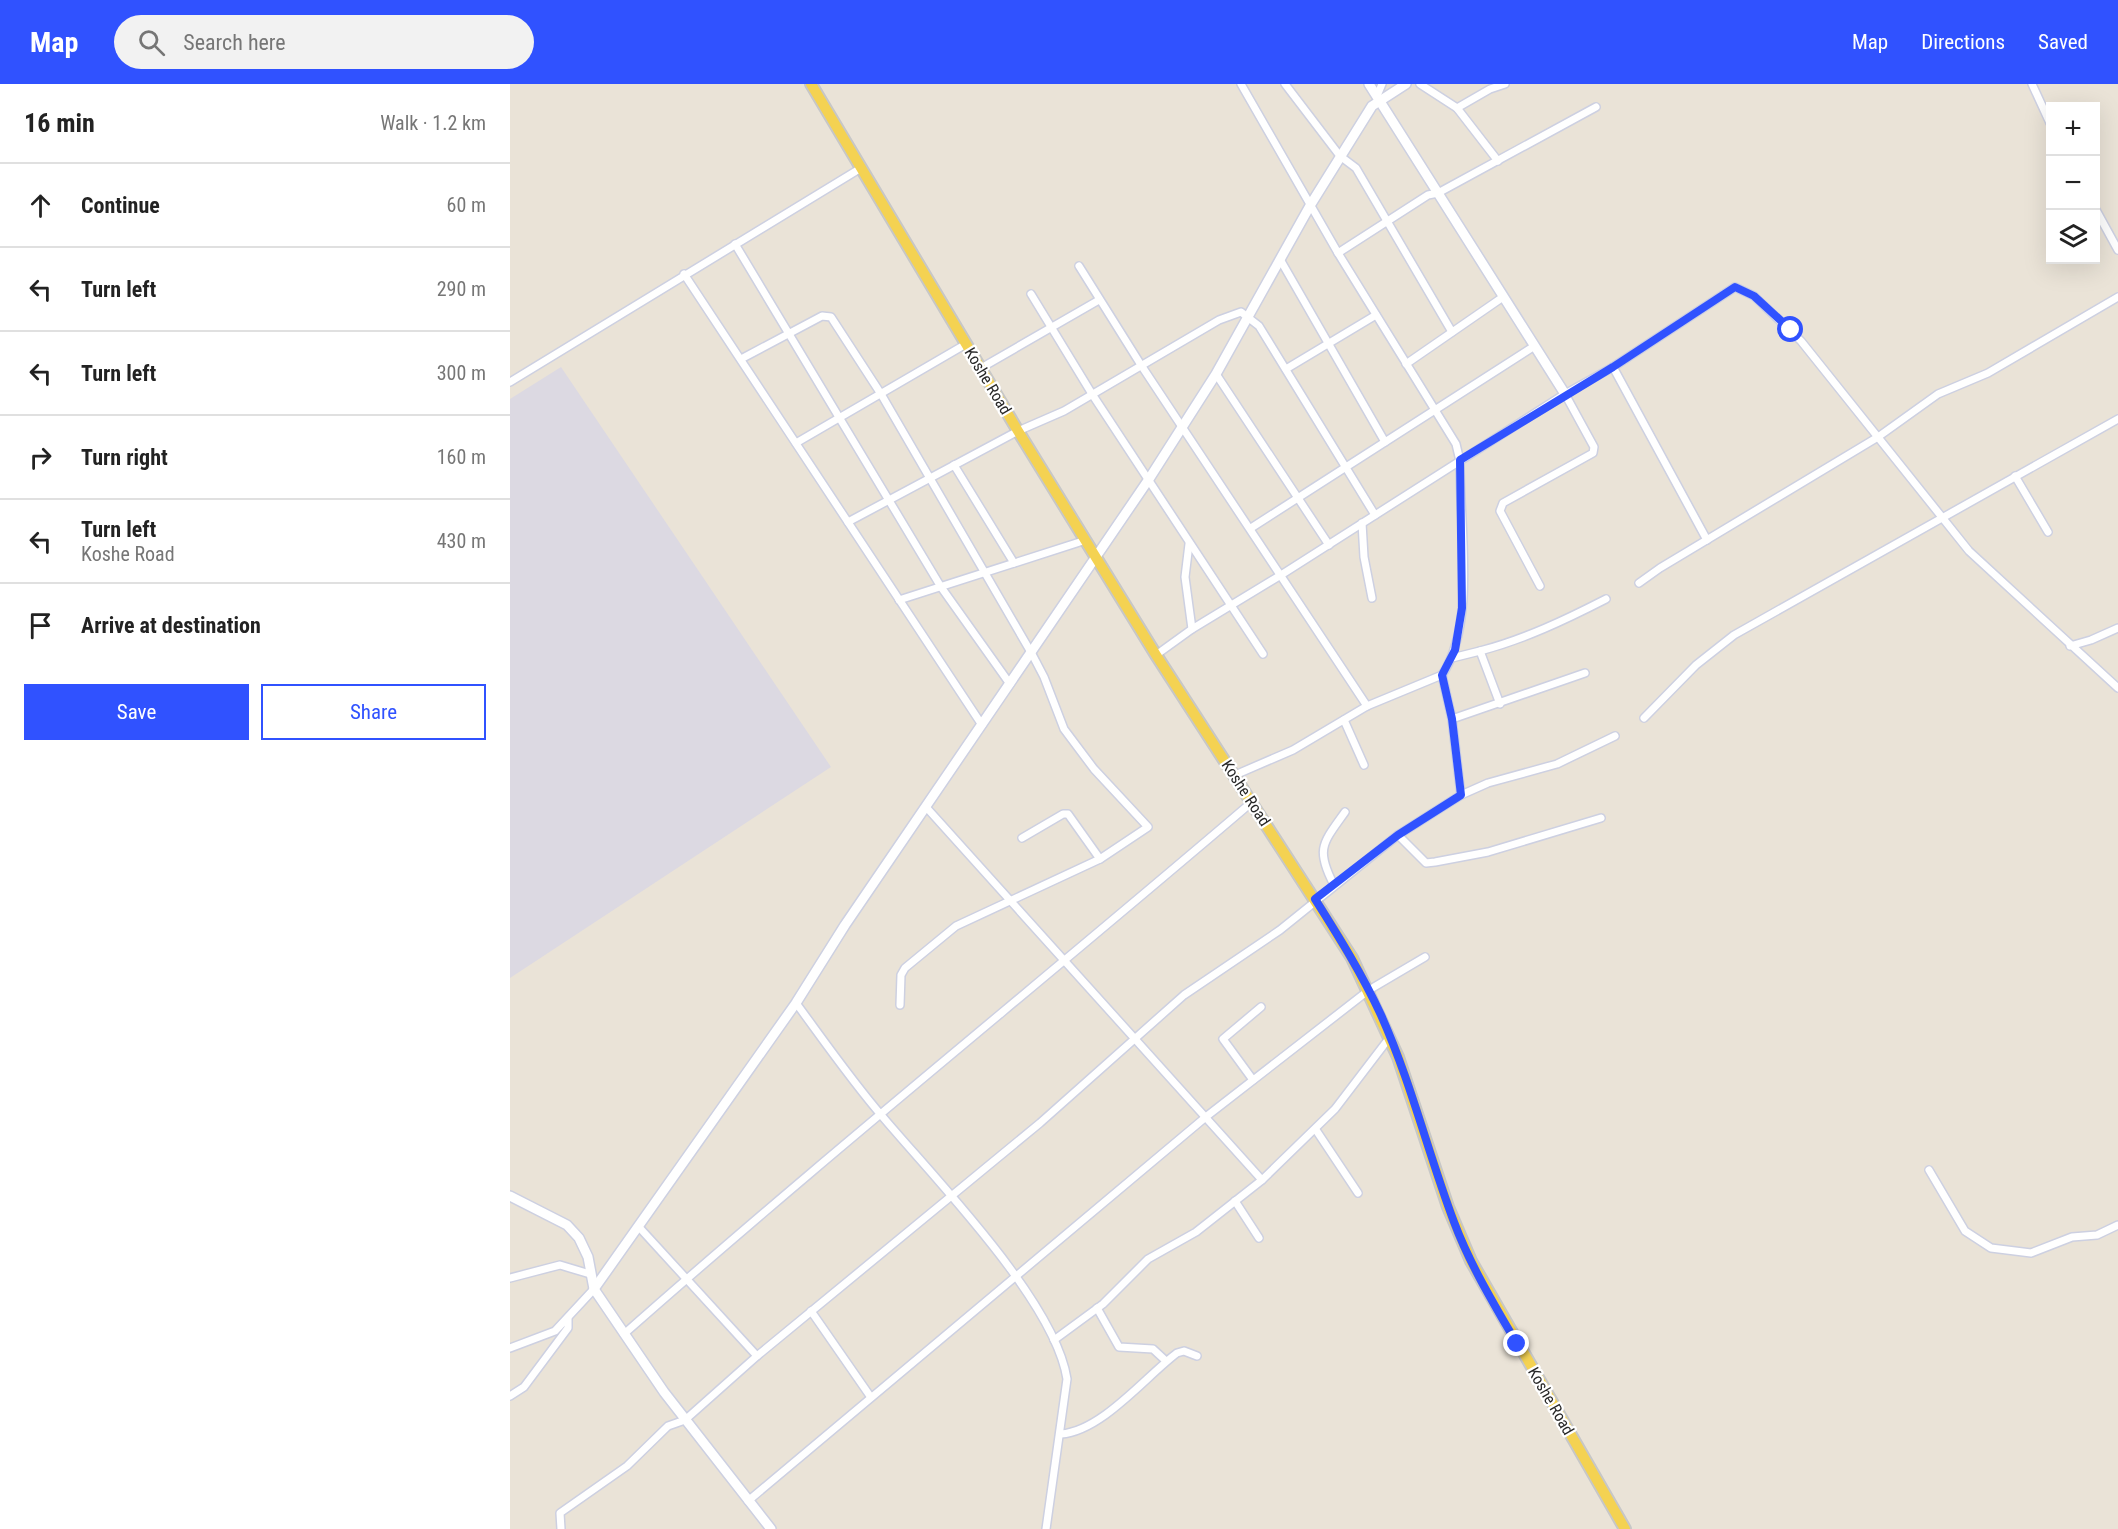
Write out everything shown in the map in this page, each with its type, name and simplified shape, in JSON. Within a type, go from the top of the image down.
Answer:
[{"type":"main road","name":"Koshe Road","points":[[811,84],[1018,431],[1156,655],[1315,899],[1369,990],[1390,1037],[1454,1222],[1471,1261],[1625,1529]]},
{"type":"street","points":[[1235,775],[1293,750],[1367,706],[1442,675],[1452,658],[1460,627],[1462,596],[1460,460],[1456,444],[1338,253],[1241,84]]},
{"type":"street","points":[[1285,84],[1340,156],[1356,168],[1452,332]]},
{"type":"street","points":[[1369,84],[1533,347],[1565,394],[1594,447],[1593,453],[1503,503],[1500,511],[1540,586]]},
{"type":"street","points":[[1378,99],[1382,84]]},
{"type":"street","points":[[510,1348],[549,1335],[568,1319],[594,1289],[796,1003],[845,925],[1032,654],[1095,556],[1149,479],[1216,374],[1311,204],[1372,106],[1378,99],[1406,84]]},
{"type":"street","points":[[1420,84],[1457,108],[1498,160]]},
{"type":"street","points":[[1457,108],[1490,89],[1505,84]]},
{"type":"street","points":[[2032,84],[2046,114]]},
{"type":"street","points":[[1338,253],[1428,195],[1438,193],[1596,107]]},
{"type":"street","points":[[510,382],[861,168]]},
{"type":"street","points":[[2100,217],[2118,250]]},
{"type":"street","points":[[735,244],[941,588],[1010,684]]},
{"type":"street","points":[[1281,261],[1385,442]]},
{"type":"street","points":[[1079,266],[1141,365],[1367,706]]},
{"type":"street","points":[[684,274],[982,725]]},
{"type":"street","points":[[1156,655],[1192,629],[1329,545],[1565,394],[1613,367],[1735,287],[1754,296],[1801,341],[1969,551],[2118,688]]},
{"type":"street","points":[[1031,294],[1092,394],[1263,654]]},
{"type":"street","points":[[1406,364],[1503,297]]},
{"type":"street","points":[[1639,583],[1878,437],[1938,394],[1988,373],[2118,297]]},
{"type":"street","points":[[981,368],[1100,300]]},
{"type":"street","points":[[848,522],[889,498],[1018,431],[1064,411],[1219,320],[1241,312],[1249,316],[1258,326],[1375,515]]},
{"type":"street","points":[[1286,369],[1376,315]]},
{"type":"street","points":[[741,359],[822,316],[831,318],[881,394],[1032,654],[1044,676],[1064,729],[1094,769],[1148,827],[1100,859],[944,934],[905,968],[901,975],[900,1005]]},
{"type":"street","points":[[796,443],[966,344]]},
{"type":"street","points":[[1251,528],[1533,347]]},
{"type":"street","points":[[1613,367],[1707,540]]},
{"type":"street","points":[[1216,374],[1329,545]]},
{"type":"street","points":[[1644,718],[1720,644],[1942,516],[2118,419]]},
{"type":"street","points":[[954,465],[1014,563]]},
{"type":"street","points":[[2015,476],[2048,532]]},
{"type":"street","points":[[1362,523],[1364,557],[1372,598]]},
{"type":"street","points":[[900,600],[1086,540]]},
{"type":"street","points":[[1189,544],[1185,577],[1192,629]]},
{"type":"street","points":[[1452,658],[1480,651],[1549,627],[1606,599]]},
{"type":"street","points":[[2070,646],[2118,628]]},
{"type":"street","points":[[1480,651],[1500,704]]},
{"type":"street","points":[[1452,719],[1585,673]]},
{"type":"street","points":[[1442,675],[1452,719],[1461,795]]},
{"type":"street","points":[[1344,720],[1364,765]]},
{"type":"street","points":[[561,1529],[560,1513],[627,1466],[668,1426],[685,1420],[757,1356],[952,1197],[1184,995],[1280,930],[1315,899],[1398,835],[1461,795],[1488,783],[1557,764],[1615,735]]},
{"type":"street","points":[[624,1334],[880,1114],[1065,962],[1252,802]]},
{"type":"street","points":[[926,807],[1207,1116],[1262,1180]]},
{"type":"street","points":[[1334,885],[1323,865],[1322,856],[1329,835],[1345,812]]},
{"type":"street","points":[[1022,838],[1063,814],[1068,814],[1100,859]]},
{"type":"street","points":[[1398,835],[1426,863],[1488,852],[1601,818]]},
{"type":"street","points":[[748,1501],[870,1396],[1207,1116],[1369,990],[1425,957]]},
{"type":"street","points":[[796,1003],[880,1114],[952,1197],[1015,1277],[1054,1340],[1062,1358],[1066,1379],[1061,1434],[1046,1529]]},
{"type":"street","points":[[1253,1080],[1222,1039],[1261,1007]]},
{"type":"street","points":[[1054,1340],[1097,1308],[1148,1259],[1196,1232],[1262,1180],[1316,1130],[1335,1109],[1390,1037]]},
{"type":"street","points":[[1316,1130],[1358,1193]]},
{"type":"street","points":[[1929,1170],[1965,1231],[1991,1248],[2031,1253],[2072,1236],[2097,1235],[2118,1226]]},
{"type":"street","points":[[510,1196],[574,1232],[585,1248],[594,1289],[685,1420],[771,1529]]},
{"type":"street","points":[[1234,1201],[1259,1238]]},
{"type":"street","points":[[638,1226],[757,1356]]},
{"type":"street","points":[[510,1278],[560,1265],[590,1274]]},
{"type":"street","points":[[1097,1308],[1119,1347],[1153,1349],[1166,1361]]},
{"type":"street","points":[[811,1311],[870,1396]]},
{"type":"street","points":[[510,1396],[524,1387],[568,1328],[568,1319]]},
{"type":"street","points":[[1061,1434],[1078,1429],[1117,1405],[1140,1388],[1166,1361],[1180,1352],[1197,1356]]},
{"type":"shaded area","points":[[561,367],[831,767],[510,978],[510,399]]},
{"type":"route","points":[[1517,1344],[1483,1284],[1458,1232],[1410,1089],[1381,1016],[1352,958],[1315,899],[1398,835],[1461,795],[1450,706],[1442,675],[1455,650],[1462,608],[1460,460],[1710,306],[1735,287],[1754,296],[1791,330]]}]
